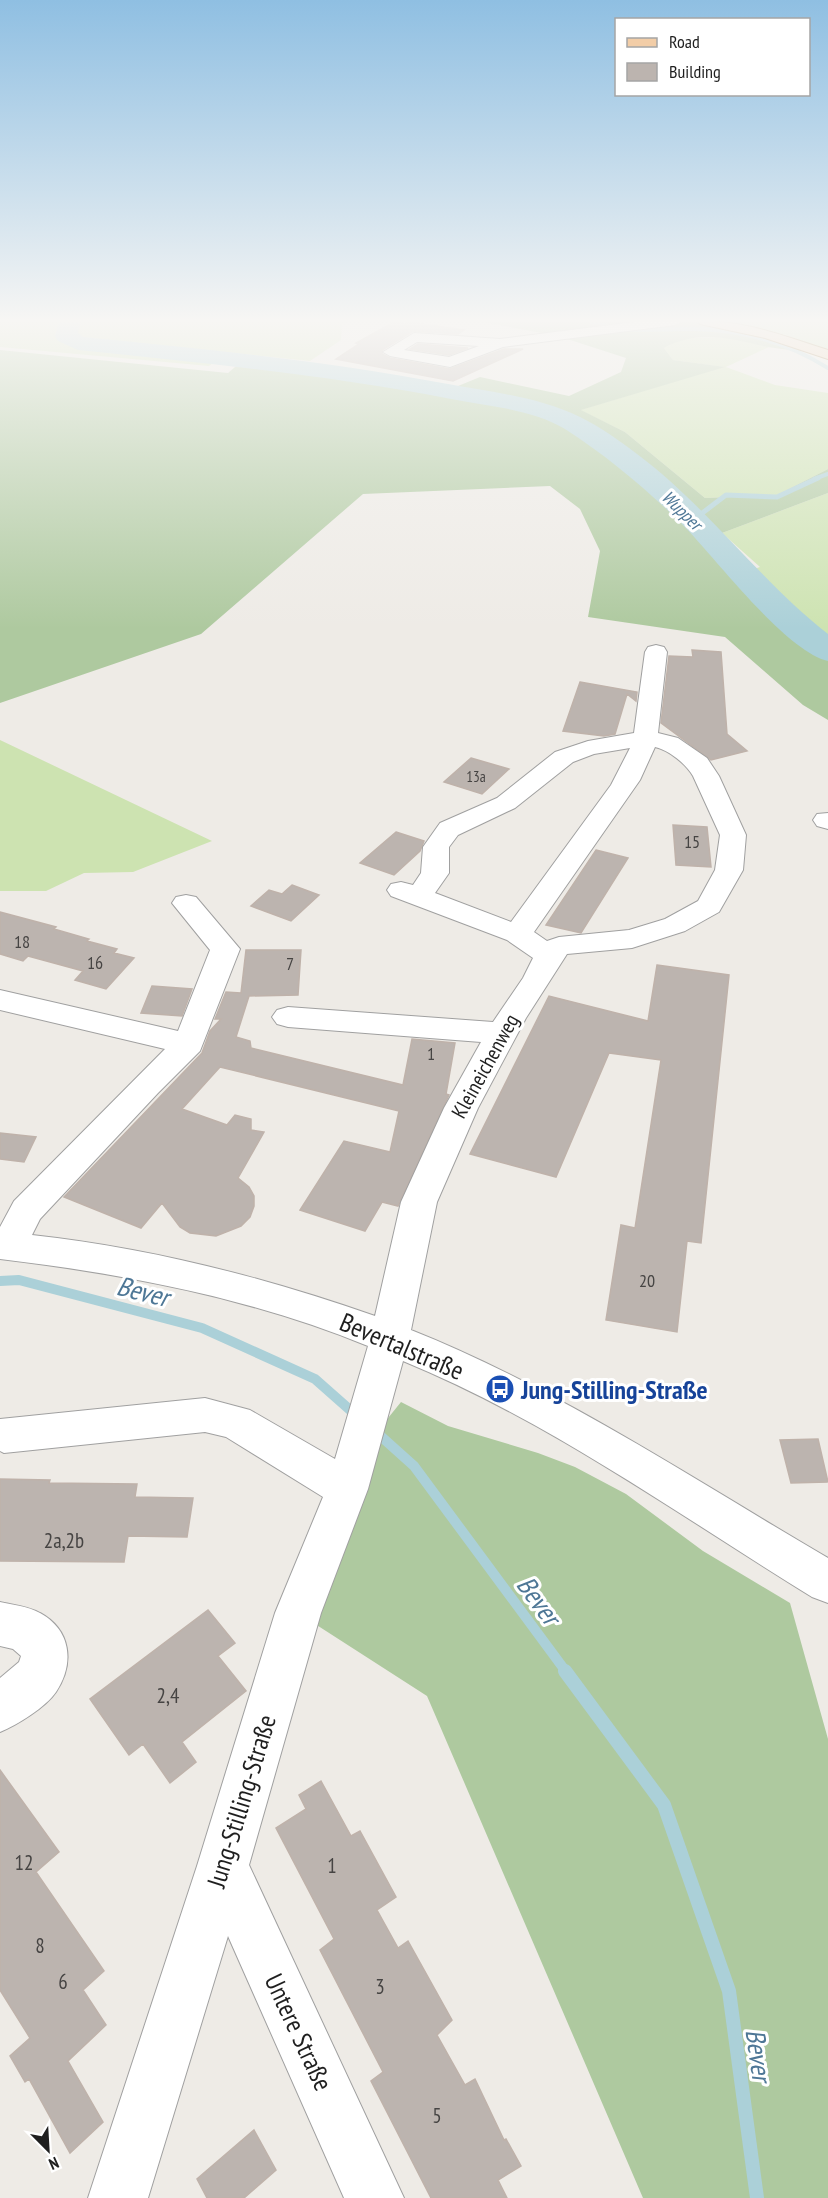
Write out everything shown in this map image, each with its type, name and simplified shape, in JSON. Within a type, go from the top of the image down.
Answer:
[{"type":"street","points":[[517,934],[558,882],[627,778],[643,748],[656,652]]},
{"type":"street","points":[[645,738],[669,743],[698,763],[733,835],[729,870],[709,906],[675,925],[632,939],[559,946],[549,955],[517,934],[410,893],[435,873],[436,847],[449,829],[506,803],[564,757],[597,746],[645,738]]},
{"type":"street","points":[[4,1245],[27,1210],[146,1085],[189,1044],[225,949],[186,903]]},
{"type":"street","name":"Kleineichenweg","points":[[390,1338],[419,1202],[461,1108],[502,1034],[537,980],[549,955]]},
{"type":"street","points":[[0,1000],[189,1044]]},
{"type":"street","points":[[288,1017],[502,1034]]},
{"type":"street","name":"Bevertalstraße","points":[[4,1245],[78,1254],[189,1275],[321,1313],[390,1338],[480,1378],[589,1437],[828,1582]]},
{"type":"street","name":"Jung-Stilling-Straße","points":[[118,2198],[223,1866],[298,1613],[351,1474],[373,1390],[390,1338]]},
{"type":"street","points":[[4,1435],[205,1415],[236,1422],[351,1474]]},
{"type":"street","points":[[0,1624],[25,1629],[46,1648],[39,1676],[0,1708]]},
{"type":"street","name":"Untere Straße","points":[[223,1866],[374,2198]]},
{"type":"green space","points":[[0,424],[608,424],[625,432],[705,498],[777,495],[828,469],[828,493],[722,533],[695,525],[625,467],[649,491],[748,571],[828,641],[828,720],[803,705],[725,637],[588,617],[600,551],[580,509],[550,486],[363,494],[201,634],[0,703]]},
{"type":"green space","points":[[608,424],[828,424],[828,469],[777,495],[705,498],[625,432]]},
{"type":"green space","points":[[828,493],[828,641],[748,571],[760,567],[722,533]]},
{"type":"green space","points":[[0,740],[212,841],[133,872],[84,873],[46,891],[0,891]]},
{"type":"green space","points":[[401,1402],[448,1426],[538,1453],[575,1467],[626,1494],[703,1551],[790,1603],[828,1739],[828,2198],[643,2198],[427,1696],[298,1613],[355,1459]]},
{"type":"building","points":[[692,650],[721,652],[727,734],[747,751],[711,760],[661,723],[669,656],[693,657]]},
{"type":"building","points":[[580,682],[637,692],[636,701],[627,694],[615,734],[604,736],[563,731]]},
{"type":"building","points":[[471,758],[509,769],[482,794],[444,782]]},
{"type":"building","points":[[673,825],[707,827],[711,867],[676,865]]},
{"type":"building","points":[[396,832],[424,841],[420,851],[394,875],[360,863]]},
{"type":"building","points":[[596,850],[628,858],[581,933],[546,925]]},
{"type":"building","points":[[292,885],[319,895],[291,921],[251,906],[269,890],[282,894]]},
{"type":"building","points":[[0,912],[56,927],[54,929],[117,949],[114,953],[134,958],[106,989],[75,980],[83,971],[28,956],[23,961],[0,954]]},
{"type":"building","points":[[246,950],[301,950],[298,995],[249,996],[236,1037],[250,1041],[251,1048],[403,1085],[412,1039],[455,1043],[446,1094],[449,1095],[398,1206],[382,1202],[365,1231],[300,1210],[344,1141],[390,1152],[399,1111],[220,1067],[182,1109],[227,1125],[235,1115],[251,1119],[251,1130],[264,1132],[238,1178],[249,1187],[254,1196],[254,1206],[250,1217],[241,1226],[216,1236],[190,1233],[180,1227],[162,1203],[141,1228],[64,1197],[202,1053],[210,1031],[221,1019],[215,1019],[226,992],[241,993]]},
{"type":"building","points":[[657,965],[729,975],[701,1243],[687,1241],[677,1332],[606,1320],[621,1225],[635,1228],[661,1060],[609,1053],[556,1177],[470,1154],[549,996],[648,1021]]},
{"type":"building","points":[[152,986],[192,989],[182,1016],[141,1013]]},
{"type":"building","points":[[0,1133],[36,1137],[24,1162],[0,1159]]},
{"type":"building","points":[[818,1439],[828,1482],[791,1483],[780,1440]]},
{"type":"building","points":[[0,1479],[50,1480],[49,1483],[137,1484],[135,1497],[193,1498],[187,1537],[128,1536],[124,1562],[0,1561]]},
{"type":"building","points":[[208,1610],[235,1643],[218,1656],[246,1691],[182,1742],[196,1762],[170,1783],[143,1744],[129,1755],[90,1699]]},
{"type":"building","points":[[0,1770],[59,1852],[36,1872],[104,1971],[83,1990],[106,2025],[68,2061],[103,2122],[70,2153],[29,2079],[25,2082],[10,2056],[30,2038],[0,1990]]},
{"type":"building","points":[[321,1781],[351,1836],[360,1831],[396,1897],[377,1910],[398,1948],[408,1941],[452,2020],[437,2035],[465,2085],[475,2079],[504,2140],[506,2139],[521,2166],[498,2180],[507,2198],[431,2198],[371,2081],[383,2072],[320,1950],[334,1939],[276,1828],[306,1809],[299,1795]]},
{"type":"building","points":[[254,2130],[276,2170],[244,2198],[207,2198],[197,2179]]},
{"type":"waterway","name":"Wupper","points":[[573,424],[628,460],[691,517],[782,614],[828,651]]},
{"type":"waterway","points":[[814,479],[828,474]]},
{"type":"waterway","points":[[691,517],[701,514],[726,495],[777,497],[818,478]]},
{"type":"waterway","name":"Bever","points":[[0,1281],[19,1280],[202,1328],[315,1379],[358,1417]]},
{"type":"waterway","name":"Bever","points":[[375,1431],[414,1466],[567,1673]]},
{"type":"waterway","name":"Bever","points":[[565,1671],[664,1805],[729,1991],[757,2198]]},
{"type":"place","name":"Jung-Stilling-Straße","points":[[500,1389]]}]
